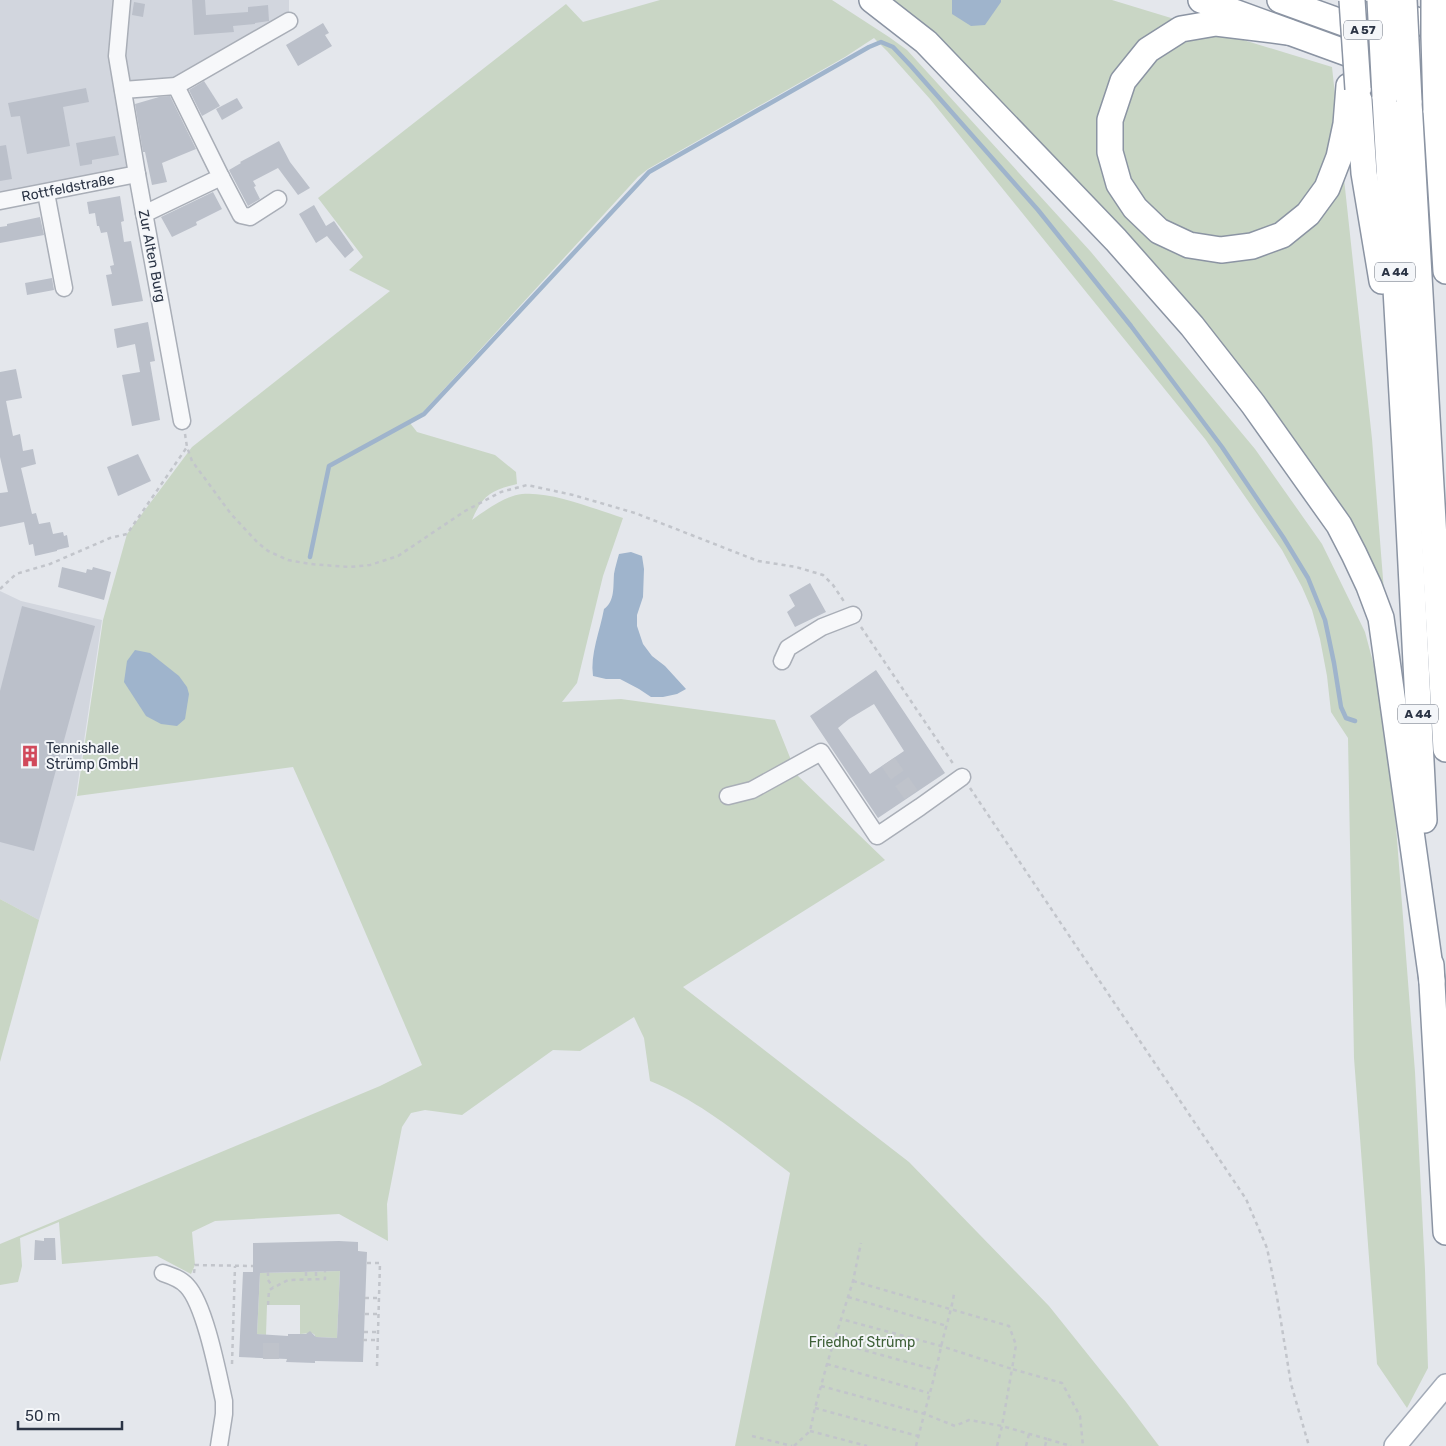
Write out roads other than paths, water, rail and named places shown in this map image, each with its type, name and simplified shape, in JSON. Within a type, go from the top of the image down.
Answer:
[{"type":"highway","points":[[872,0],[926,42],[1116,240],[1192,326],[1253,404],[1339,525],[1369,586],[1381,618],[1432,981]]},
{"type":"highway","points":[[1201,0],[1288,32],[1441,100]]},
{"type":"highway","name":"A 57","points":[[1280,0],[1446,60]]},
{"type":"highway","points":[[1352,0],[1354,32],[1353,88],[1364,173],[1382,281],[1388,345],[1405,447]]},
{"type":"highway","name":"A 57","points":[[1361,0],[1440,34]]},
{"type":"highway","name":"A 44","points":[[1380,0],[1446,1232]]},
{"type":"highway","name":"A 44","points":[[1404,0],[1446,749]]},
{"type":"highway","points":[[1430,0],[1440,34]]},
{"type":"highway","points":[[1434,0],[1440,34],[1446,271]]},
{"type":"highway","points":[[1288,32],[1216,23],[1181,29],[1148,50],[1123,81],[1110,120],[1110,152],[1119,184],[1135,208],[1160,231],[1189,245],[1221,250],[1252,246],[1282,235],[1308,214],[1327,188],[1339,157],[1353,88]]},
{"type":"main road","points":[[1395,1446],[1446,1386]]},
{"type":"street","name":"Zur Alten Burg","points":[[122,0],[117,56],[182,421]]},
{"type":"street","points":[[123,90],[176,86],[289,21]]},
{"type":"street","points":[[176,86],[241,215],[250,216],[278,199]]},
{"type":"street","name":"Rottfeldstraße","points":[[0,201],[137,174]]},
{"type":"street","points":[[144,214],[221,177]]},
{"type":"street","points":[[46,192],[64,288]]},
{"type":"street","points":[[782,661],[788,648],[822,627],[853,615]]},
{"type":"street","points":[[728,796],[752,790],[822,752],[877,836],[916,802],[962,777]]},
{"type":"street","points":[[164,1273],[177,1278],[188,1286],[200,1310],[224,1401],[219,1446]]},
{"type":"water","points":[[952,0],[1001,0],[1001,2],[985,25],[971,26],[952,14]]},
{"type":"water","points":[[631,552],[642,556],[644,569],[643,597],[637,615],[637,626],[643,644],[652,656],[665,666],[686,689],[677,694],[651,697],[620,679],[606,679],[593,676],[592,668],[596,642],[604,609],[612,598],[614,574],[619,554]]},
{"type":"water","points":[[135,650],[150,653],[179,676],[187,687],[189,694],[185,719],[177,726],[161,724],[146,716],[124,682],[127,661]]},
{"type":"waterway","points":[[310,557],[329,466],[424,414],[649,172],[869,47],[881,42],[893,47],[911,66],[1038,210],[1131,326],[1222,447],[1283,537],[1308,578],[1325,620],[1341,707],[1346,718],[1355,721]]},
{"type":"tunnel","points":[[888,762],[912,796]]},
{"type":"tunnel","points":[[271,1335],[271,1359]]},
{"type":"place","name":"Tennishalle Strümp GmbH","points":[[30,756]]},
{"type":"park label","name":"Friedhof Strümp","points":[[862,1342]]}]
